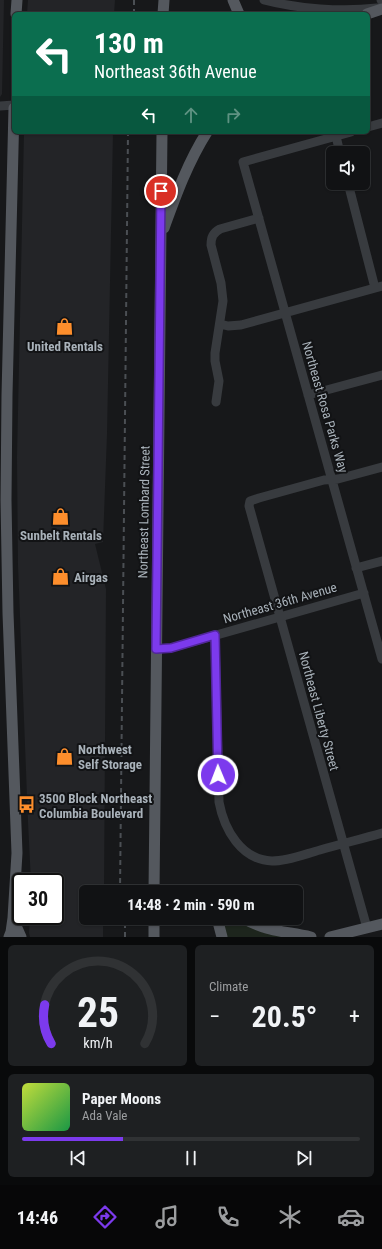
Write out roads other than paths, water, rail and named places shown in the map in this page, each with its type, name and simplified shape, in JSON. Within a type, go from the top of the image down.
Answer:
[{"type":"main road","points":[[16,12],[17,0]]},
{"type":"main road","points":[[163,12],[164,0]]},
{"type":"main road","points":[[233,0],[238,12]]},
{"type":"main road","points":[[370,13],[382,8]]},
{"type":"main road","points":[[13,134],[6,497],[8,620],[17,840],[15,873]]},
{"type":"main road","name":"Northeast Lombard Street","points":[[154,885],[162,134]]},
{"type":"main road","points":[[161,236],[183,179],[199,144],[206,134]]},
{"type":"main road","points":[[330,937],[382,924]]},
{"type":"main road","points":[[11,936],[12,925]]},
{"type":"main road","points":[[11,936],[12,925]]},
{"type":"main road","points":[[154,925],[154,937]]},
{"type":"main road","points":[[219,925],[222,937]]},
{"type":"main road","points":[[259,925],[279,932],[311,937]]},
{"type":"street","points":[[264,0],[321,9],[382,8]]},
{"type":"street","points":[[0,106],[12,104]]},
{"type":"street","points":[[370,126],[382,123]]},
{"type":"street","points":[[335,134],[338,146]]},
{"type":"street","name":"Northeast Rosa Parks Way","points":[[335,134],[243,162],[381,654]]},
{"type":"street","points":[[220,324],[228,326],[241,326],[378,287],[350,190]]},
{"type":"street","points":[[216,402],[219,381],[215,353],[223,309],[223,292],[211,245],[211,239],[213,234],[220,229],[259,218]]},
{"type":"street","points":[[308,395],[382,375]]},
{"type":"street","points":[[332,479],[338,479],[382,467]]},
{"type":"street","name":"Northeast Liberty Street","points":[[332,479],[250,501],[249,506],[366,928]]},
{"type":"street","points":[[356,568],[382,561]]},
{"type":"street","name":"Northeast 36th Avenue","points":[[156,649],[171,648],[364,593]]},
{"type":"street","points":[[215,635],[218,791],[222,817],[230,834],[248,853],[272,861],[382,833]]},
{"type":"railway","points":[[134,0],[134,12]]},
{"type":"railway","points":[[120,885],[128,134]]},
{"type":"railway","points":[[125,925],[125,937]]},
{"type":"place","name":"United Rentals","points":[[65,327]]},
{"type":"place","name":"Sunbelt Rentals","points":[[61,516]]},
{"type":"place","name":"Airgas","points":[[61,577]]},
{"type":"place","name":"Northwest Self Storage","points":[[65,756]]},
{"type":"place","name":"3500 Block Northeast Columbia Boulevard","points":[[26,805]]}]
